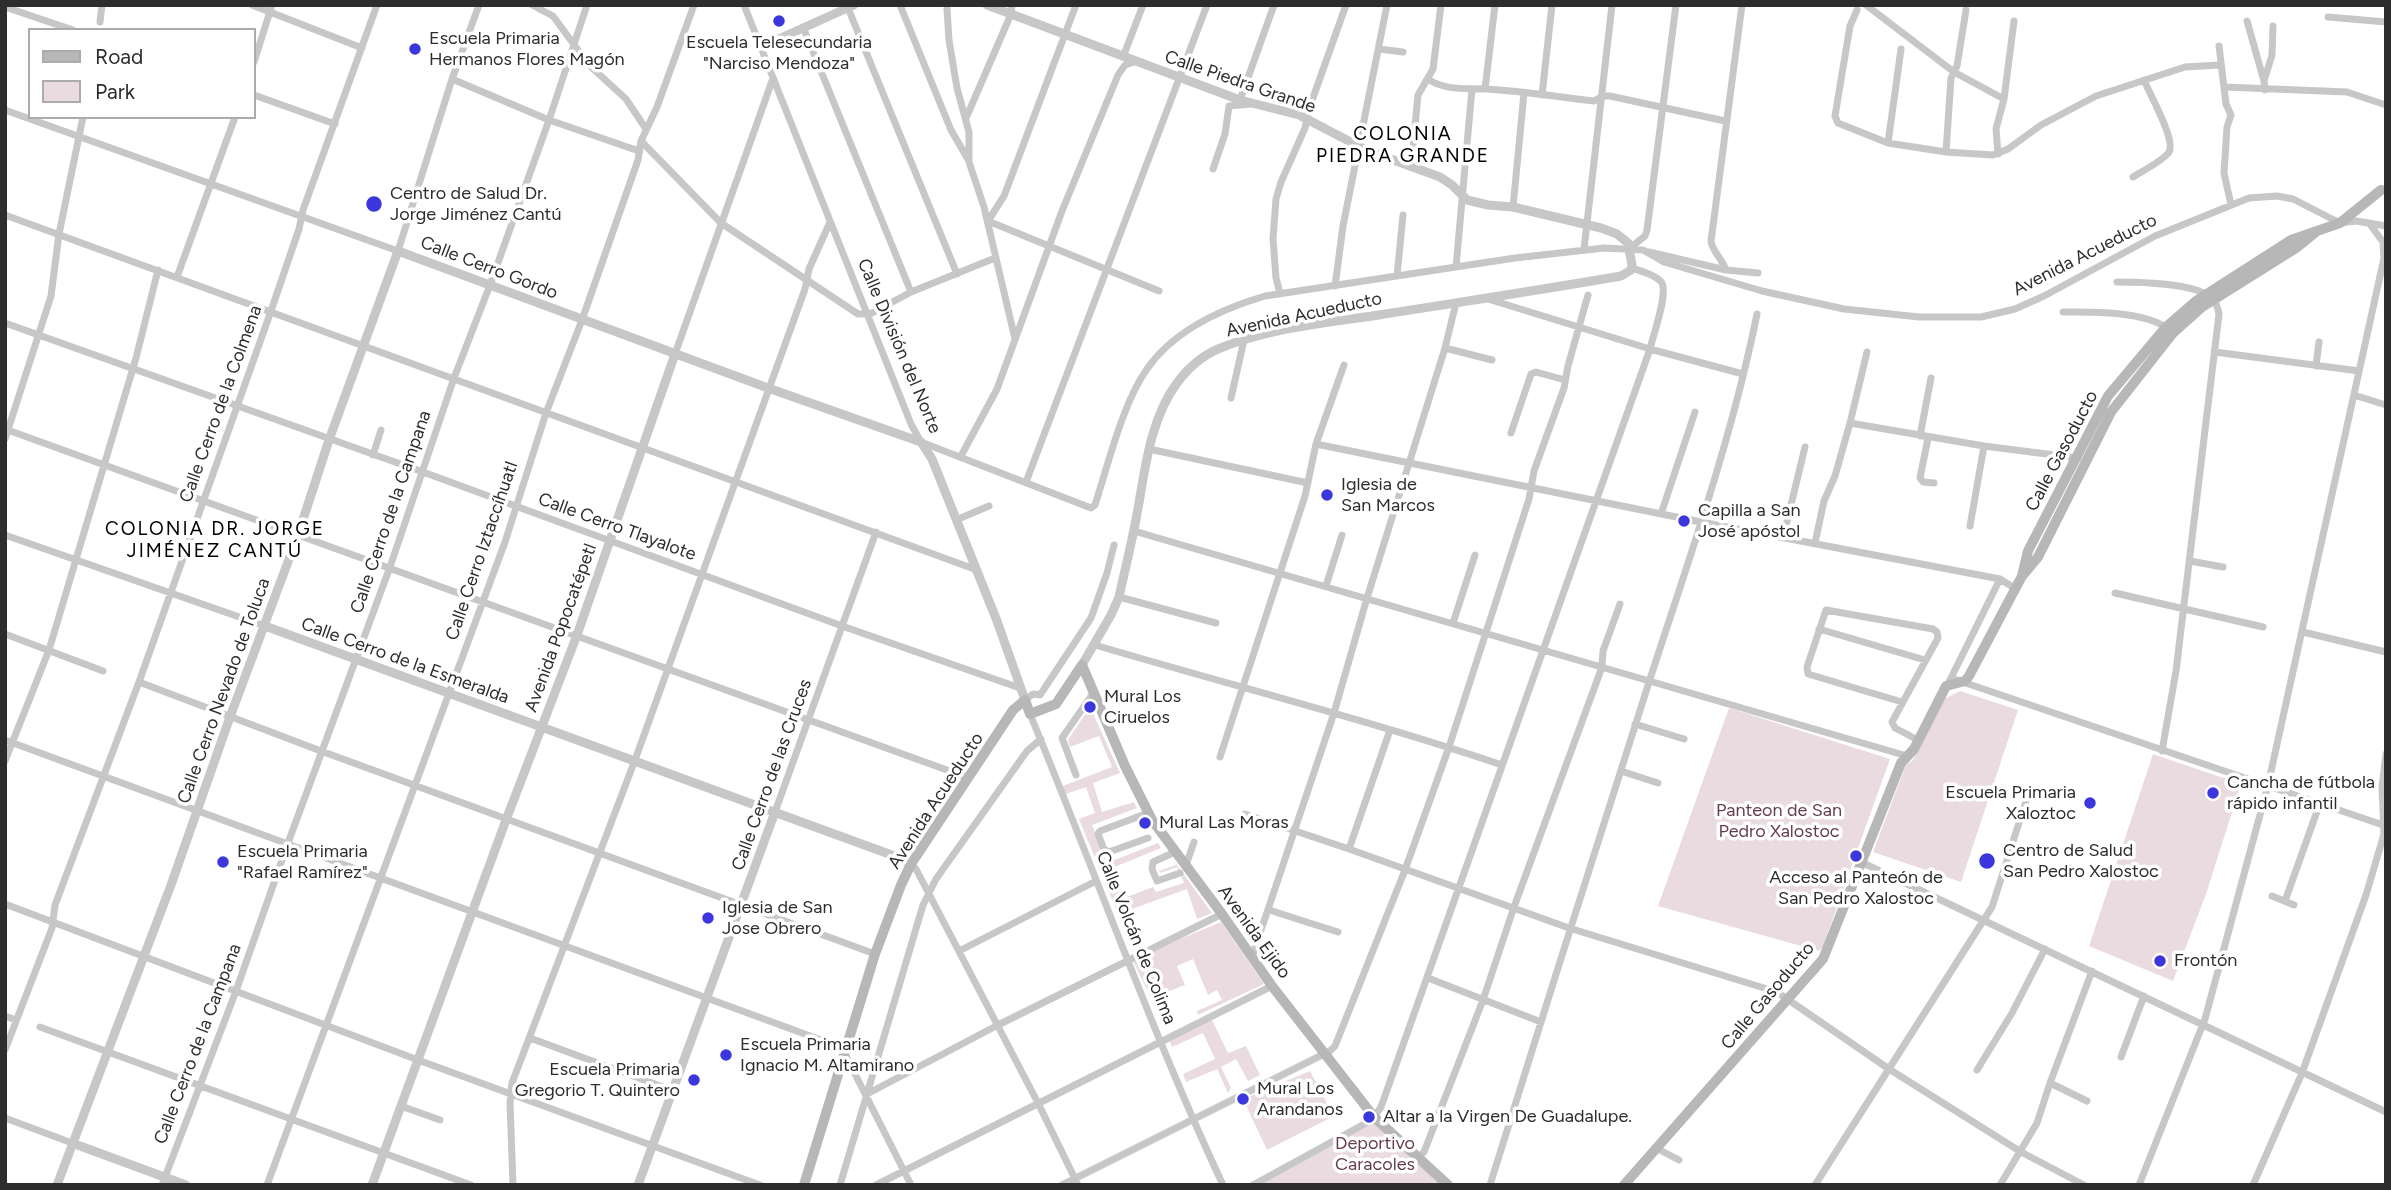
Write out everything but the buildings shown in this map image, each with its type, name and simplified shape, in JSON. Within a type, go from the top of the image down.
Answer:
[{"type":"main road","name":"Calle Gasoducto","points":[[1962,682],[1969,676],[2022,576],[2038,557],[2080,459],[2116,403],[2169,330],[2190,316],[2209,297],[2296,248],[2317,231],[2340,223],[2381,190]]},
{"type":"main road","name":"Avenida Acueducto","points":[[1030,714],[1056,704],[1082,664]]},
{"type":"main road","name":"Avenida Ejido","points":[[1082,664],[1148,813],[1175,852],[1183,869],[1223,914],[1272,986],[1374,1117],[1448,1185]]},
{"type":"main road","name":"Calle Gasoducto","points":[[1623,1185],[1788,999],[1826,952],[1901,763],[1918,740],[1949,682]]},
{"type":"main road","points":[[1949,682],[1962,682]]},
{"type":"main road","name":"Calle Volcán de Colima","points":[[1025,700],[1030,714]]},
{"type":"main road","name":"Avenida Acueducto","points":[[804,1185],[875,954],[911,864],[1009,715],[1025,700]]},
{"type":"street","points":[[100,22],[102,5]]},
{"type":"street","points":[[252,5],[271,9],[362,47]]},
{"type":"street","name":"Calle Cerro de la Colmena","points":[[5,1049],[53,922],[55,905],[171,593],[377,5]]},
{"type":"street","name":"Calle Cerro Nevado de Toluca","points":[[57,1185],[171,885],[298,535],[328,440],[398,251],[452,79],[479,5]]},
{"type":"street","points":[[533,5],[553,16],[589,65],[626,99],[646,129]]},
{"type":"street","name":"Calle Cerro de la Campana","points":[[164,1181],[390,567],[454,378],[491,285],[549,120],[587,5]]},
{"type":"street","name":"Calle Cerro Iztaccíhuatl","points":[[267,1185],[483,601],[546,413],[582,320],[641,141],[657,107],[694,5]]},
{"type":"street","name":"Calle División del Norte","points":[[744,5],[911,424],[932,459],[977,570],[1025,700]]},
{"type":"street","points":[[900,5],[951,130],[969,162],[988,221],[1016,341]]},
{"type":"street","name":"Calle Piedra Grande","points":[[987,5],[1011,10],[1133,62],[1240,100],[1299,115],[1359,147],[1448,182],[1461,196],[1482,204],[1586,224],[1617,234],[1628,243],[1630,249]]},
{"type":"street","points":[[988,221],[1004,196],[1076,5]]},
{"type":"street","points":[[1123,57],[1143,5]]},
{"type":"street","points":[[921,442],[1026,482],[1207,5]]},
{"type":"street","points":[[1240,100],[1274,5]]},
{"type":"street","points":[[1280,293],[1273,239],[1276,199],[1307,120],[1346,5]]},
{"type":"street","points":[[1335,286],[1343,226],[1387,5]]},
{"type":"street","points":[[1411,167],[1418,95],[1433,69],[1441,5]]},
{"type":"street","points":[[1485,89],[1495,5]]},
{"type":"street","points":[[1542,95],[1552,5]]},
{"type":"street","points":[[1584,249],[1612,5]]},
{"type":"street","points":[[1253,1185],[1374,1117],[1381,1107],[1429,978],[1457,889],[1598,501],[1650,349],[1663,285],[1657,279],[1632,268],[1630,249],[1645,236],[1647,230],[1676,5]]},
{"type":"street","points":[[1726,270],[1721,257],[1711,246],[1742,5]]},
{"type":"street","points":[[1866,5],[1954,72],[2004,99]]},
{"type":"street","points":[[5,7],[67,28]]},
{"type":"street","points":[[761,47],[851,7],[957,274]]},
{"type":"street","points":[[256,56],[271,9]]},
{"type":"street","points":[[947,9],[957,88],[969,132],[969,162]]},
{"type":"street","points":[[966,116],[1011,10]]},
{"type":"street","points":[[1857,10],[1848,38],[1835,116],[1838,123],[1888,143],[1946,152],[1980,156],[1998,154],[2041,124],[2096,96],[2190,66],[2220,65]]},
{"type":"street","points":[[1946,152],[1951,78],[1966,10]]},
{"type":"street","points":[[2328,17],[2386,22]]},
{"type":"street","points":[[1998,154],[1996,129],[2004,99],[2014,21]]},
{"type":"street","points":[[2247,21],[2264,86]]},
{"type":"street","points":[[2264,86],[2272,55],[2273,26]]},
{"type":"street","points":[[803,27],[911,292]]},
{"type":"street","points":[[2219,46],[2225,104],[2231,120],[2227,127],[2224,173],[2231,205]]},
{"type":"street","points":[[1379,49],[1403,52]]},
{"type":"street","points":[[1888,143],[1901,49]]},
{"type":"street","points":[[961,457],[993,396],[1016,341],[1062,211],[1118,75],[1125,65],[1133,62]]},
{"type":"street","points":[[452,79],[549,120],[639,151]]},
{"type":"street","points":[[1428,79],[1440,85],[1594,101],[1610,96],[1726,121]]},
{"type":"street","name":"Avenida Popocatépetl","points":[[372,1185],[577,635],[773,80]]},
{"type":"street","points":[[2133,177],[2166,156],[2171,147],[2169,133],[2144,80]]},
{"type":"street","points":[[2225,87],[2264,86],[2347,93],[2386,105]]},
{"type":"street","points":[[1456,267],[1472,89]]},
{"type":"street","points":[[1513,208],[1524,93]]},
{"type":"street","points":[[256,96],[335,124]]},
{"type":"street","points":[[1213,169],[1225,134],[1229,106],[1248,106],[1254,103]]},
{"type":"street","name":"Calle Cerro Gordo","points":[[5,110],[28,118]]},
{"type":"street","name":"Calle Cerro Gordo","points":[[30,119],[211,182],[921,442]]},
{"type":"street","points":[[5,439],[51,296],[83,119]]},
{"type":"street","points":[[177,276],[234,119]]},
{"type":"street","points":[[641,141],[721,223],[854,312],[868,313],[911,292],[995,258]]},
{"type":"street","name":"Avenida Acueducto","points":[[1026,482],[1093,508],[1135,389],[1158,354],[1199,323],[1243,302],[1280,293],[1584,249],[1630,249],[1648,252],[1664,262],[1753,288],[1844,309],[1909,317],[1981,317],[2015,309],[2155,236],[2249,198],[2277,196],[2307,205],[2340,223],[2386,226]]},
{"type":"street","points":[[5,215],[977,570]]},
{"type":"street","points":[[1397,276],[1404,215]]},
{"type":"street","points":[[988,221],[1159,291]]},
{"type":"street","points":[[513,1185],[510,1093],[736,481],[807,279],[808,269],[830,222]]},
{"type":"street","points":[[2139,1185],[2203,1024],[2268,785],[2384,258],[2384,242],[2368,223]]},
{"type":"street","points":[[1648,252],[1726,270],[1758,273]]},
{"type":"street","name":"Avenida Acueducto","points":[[1082,664],[1095,645],[1119,597],[1149,449],[1170,394],[1184,375],[1204,357],[1244,340],[1621,276],[1632,268]]},
{"type":"street","points":[[5,761],[9,741],[48,650],[132,370],[158,270]]},
{"type":"street","points":[[2116,282],[2161,284],[2209,297],[2219,314],[2176,671],[2162,751]]},
{"type":"street","points":[[1062,1185],[1076,1181],[1334,1048],[1405,870],[1449,747],[1529,499],[1534,471],[1564,388],[1588,295]]},
{"type":"street","points":[[1487,299],[1650,349],[1743,374]]},
{"type":"street","points":[[1252,957],[1334,713],[1445,348],[1456,303]]},
{"type":"street","points":[[2063,312],[2142,317],[2169,330]]},
{"type":"street","points":[[1490,1185],[1569,928],[1701,522],[1757,314]]},
{"type":"street","name":"Calle Cerro Tlayalote","points":[[5,323],[1020,688]]},
{"type":"street","points":[[1231,398],[1244,340]]},
{"type":"street","points":[[2316,366],[2319,342]]},
{"type":"street","points":[[1445,348],[1492,360]]},
{"type":"street","points":[[1815,543],[1824,501],[1835,475],[1867,352]]},
{"type":"street","points":[[2216,352],[2358,371]]},
{"type":"street","points":[[1220,757],[1344,365]]},
{"type":"street","points":[[1511,433],[1531,374],[1536,372],[1565,380]]},
{"type":"street","points":[[1931,378],[1920,478],[1925,483],[1934,483]]},
{"type":"street","points":[[2354,395],[2386,405]]},
{"type":"street","points":[[1661,513],[1695,412]]},
{"type":"street","points":[[1850,423],[1924,437],[2080,459]]},
{"type":"street","points":[[7,430],[970,778]]},
{"type":"street","points":[[373,455],[381,430]]},
{"type":"street","points":[[1317,444],[2000,579],[2016,589]]},
{"type":"street","points":[[1970,526],[1984,446]]},
{"type":"street","points":[[1783,538],[1805,447]]},
{"type":"street","points":[[1149,449],[1308,483]]},
{"type":"street","points":[[956,520],[989,506]]},
{"type":"street","points":[[1134,531],[1907,756]]},
{"type":"street","name":"Calle Cerro de las Cruces","points":[[638,1185],[877,533]]},
{"type":"street","name":"Calle Cerro de la Esmeralda","points":[[5,535],[635,760],[911,864]]},
{"type":"street","points":[[1326,586],[1342,535]]},
{"type":"street","name":"Avenida Acueducto","points":[[1025,700],[1033,694],[1040,695],[1084,629],[1102,590],[1114,545]]},
{"type":"street","points":[[1453,623],[1475,555]]},
{"type":"street","points":[[2190,561],[2223,567]]},
{"type":"street","name":"Calle Gasoducto","points":[[1949,682],[2000,579]]},
{"type":"street","points":[[2115,593],[2263,627]]},
{"type":"street","points":[[1119,597],[1216,623]]},
{"type":"street","points":[[1418,1158],[1424,1152],[1483,1000],[1514,907],[1602,667],[1603,651],[1620,604]]},
{"type":"street","points":[[1902,702],[1810,676],[1807,667],[1824,612],[1830,610],[1933,629],[1937,632],[1938,638],[1892,724],[1918,740]]},
{"type":"street","points":[[1819,629],[1925,660]]},
{"type":"street","points":[[2303,632],[2386,652]]},
{"type":"street","points":[[5,634],[103,671]]},
{"type":"street","points":[[1095,645],[1334,713],[1502,765]]},
{"type":"street","points":[[139,682],[506,820],[875,954]]},
{"type":"street","points":[[1962,682],[2385,826]]},
{"type":"street","points":[[1076,775],[1062,738],[1094,692]]},
{"type":"street","name":"Calle Volcán de Colima","points":[[1030,714],[1160,1042],[1223,1185]]},
{"type":"street","points":[[1635,724],[1684,739]]},
{"type":"street","points":[[1349,849],[1390,730]]},
{"type":"street","points":[[840,1185],[923,905],[936,879],[1027,751],[1041,739]]},
{"type":"street","points":[[9,741],[832,1044],[844,1052],[911,1185]]},
{"type":"street","points":[[2253,1185],[2302,1073],[2382,844],[2385,826],[2382,787],[2386,754]]},
{"type":"street","points":[[1621,771],[1658,783]]},
{"type":"street","points":[[1815,1185],[1984,921],[1996,899],[2027,798]]},
{"type":"street","points":[[2284,901],[2320,803]]},
{"type":"street","points":[[1148,813],[1098,834],[1104,849],[1109,852],[1148,838]]},
{"type":"street","points":[[1245,814],[1569,928],[1777,992],[1889,1069],[2021,1152],[2084,1185]]},
{"type":"street","points":[[1175,852],[1153,862],[1152,869],[1157,881],[1183,869],[1194,842]]},
{"type":"street","points":[[1861,862],[2386,1112]]},
{"type":"street","points":[[911,864],[998,1025],[1076,1181]]},
{"type":"street","points":[[959,951],[1096,881]]},
{"type":"street","points":[[2272,896],[2294,905]]},
{"type":"street","points":[[5,904],[418,1060],[760,1185]]},
{"type":"street","points":[[1269,911],[1338,932]]},
{"type":"street","points":[[867,1094],[998,1025],[1223,914]]},
{"type":"street","points":[[1977,1070],[2012,1013],[2045,949]]},
{"type":"street","points":[[2000,1185],[2038,1123],[2092,971]]},
{"type":"street","points":[[1429,978],[1541,1022]]},
{"type":"street","points":[[876,1185],[1272,986]]},
{"type":"street","points":[[2121,1057],[2144,996]]},
{"type":"street","points":[[5,1016],[16,1020]]},
{"type":"street","points":[[40,1027],[471,1185]]},
{"type":"street","points":[[530,1038],[671,1090]]},
{"type":"street","points":[[2050,1083],[2087,1101]]},
{"type":"street","points":[[401,1105],[440,1119]]},
{"type":"street","points":[[5,1118],[164,1181],[186,1185]]},
{"type":"street","points":[[1657,1148],[1679,1160]]},
{"type":"green space","points":[[1960,691],[2018,710],[1961,882],[1873,852],[1906,765],[1913,760],[1940,701]]},
{"type":"green space","points":[[1090,707],[1120,773],[1093,783],[1102,812],[1134,802],[1137,808],[1092,825],[1107,863],[1158,843],[1161,848],[1112,868],[1124,898],[1153,887],[1156,892],[1184,883],[1177,867],[1160,873],[1159,871],[1176,865],[1174,861],[1212,913],[1197,919],[1187,889],[1118,914],[1079,819],[1095,813],[1086,787],[1063,795],[1060,787],[1112,767],[1099,736],[1070,747],[1068,740]]},
{"type":"green space","name":"Panteon de San Pedro Xalostoc","points":[[1729,708],[1890,759],[1819,951],[1658,906]]},
{"type":"green space","points":[[2153,754],[2241,784],[2206,894],[2173,981],[2089,946]]},
{"type":"green space","points":[[1221,922],[1264,984],[1198,1015],[1197,1011],[1222,1000],[1217,990],[1208,995],[1193,959],[1177,966],[1185,985],[1151,998],[1132,959]]},
{"type":"green space","points":[[1212,1020],[1228,1053],[1246,1046],[1260,1075],[1248,1081],[1236,1059],[1221,1067],[1231,1088],[1228,1093],[1217,1069],[1186,1082],[1183,1074],[1215,1059],[1203,1033],[1172,1047],[1169,1040]]},
{"type":"green space","points":[[1310,1071],[1334,1116],[1267,1150],[1243,1099]]},
{"type":"green space","name":"Deportivo Caracoles","points":[[1379,1119],[1449,1185],[1258,1185]]},
{"type":"place","name":"Escuela Telesecundaria \"Narciso Mendoza\"","points":[[779,21]]},
{"type":"place","name":"Escuela Primaria Hermanos Flores Magón","points":[[415,49]]},
{"type":"place","name":"Centro de Salud Dr. Jorge Jiménez Cantú","points":[[374,204]]},
{"type":"place","name":"Iglesia de San Marcos","points":[[1327,495]]},
{"type":"place","name":"Capilla a San José apóstol","points":[[1684,521]]},
{"type":"place","name":"Mural Los Ciruelos","points":[[1090,707]]},
{"type":"place","name":"Cancha de fútbola rápido infantil","points":[[2213,793]]},
{"type":"place","name":"Escuela Primaria Xaloztoc","points":[[2090,803]]},
{"type":"place","name":"Mural Las Moras","points":[[1145,823]]},
{"type":"place","name":"Acceso al Panteón de San Pedro Xalostoc","points":[[1856,856]]},
{"type":"place","name":"Centro de Salud San Pedro Xalostoc","points":[[1987,861]]},
{"type":"place","name":"Escuela Primaria \"Rafael Ramírez\"","points":[[223,862]]},
{"type":"place","name":"Iglesia de San Jose Obrero","points":[[708,918]]},
{"type":"place","name":"Frontón","points":[[2160,961]]},
{"type":"place","name":"Escuela Primaria Ignacio M. Altamirano","points":[[726,1055]]},
{"type":"place","name":"Escuela Primaria Gregorio T. Quintero","points":[[694,1080]]},
{"type":"place","name":"Mural Los Arandanos","points":[[1243,1099]]},
{"type":"place","name":"Altar a la Virgen De Guadalupe.","points":[[1369,1117]]},
{"type":"district","name":"COLONIA PIEDRA GRANDE","points":[[1403,145]]},
{"type":"district","name":"COLONIA DR. JORGE JIMÉNEZ CANTÚ","points":[[215,540]]}]
